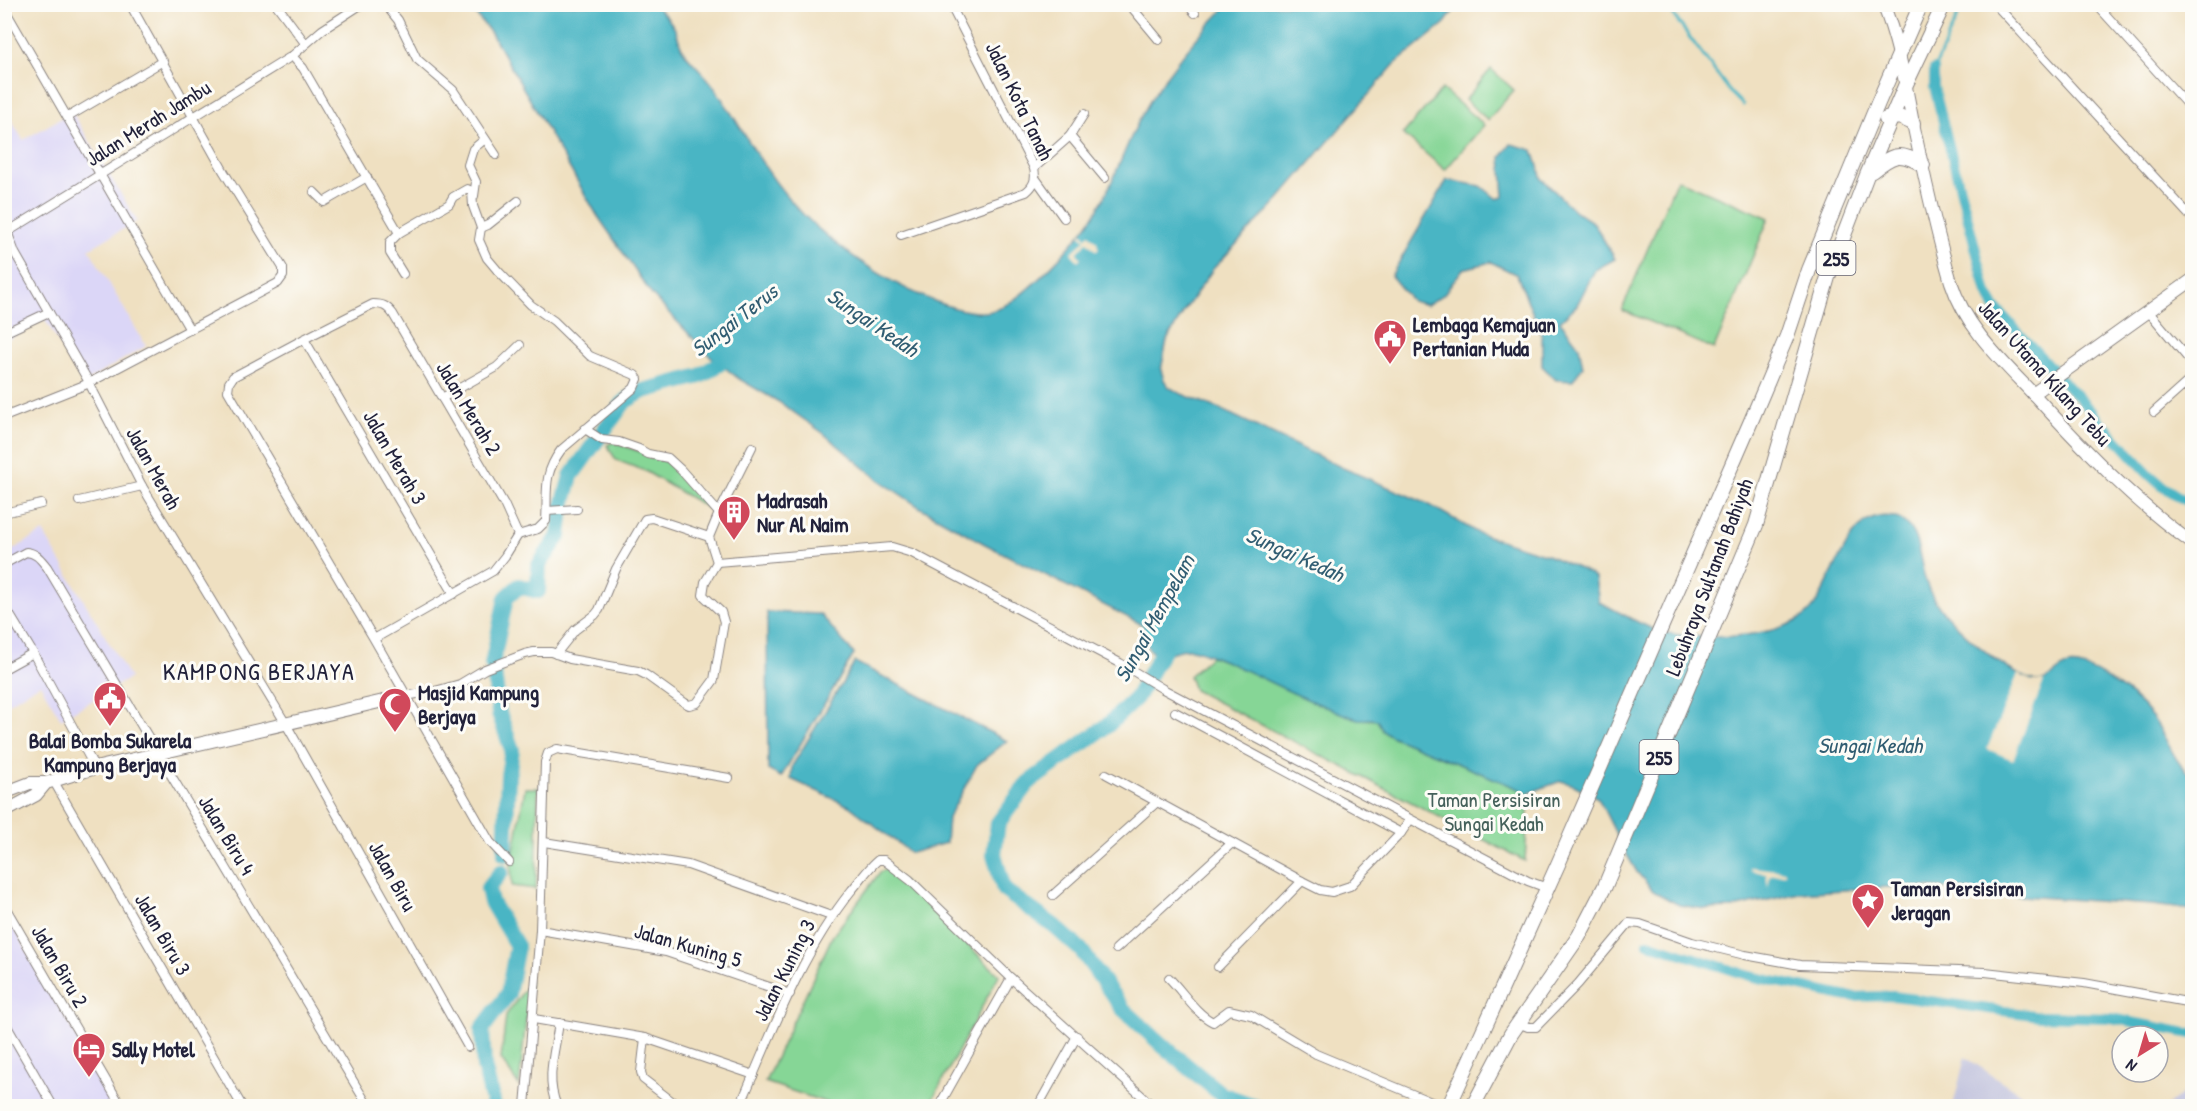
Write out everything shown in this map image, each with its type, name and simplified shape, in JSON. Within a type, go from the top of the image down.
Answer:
[{"type":"main road","name":"Lebuhraya Sultanah Bahiyah","points":[[1449,1107],[1559,862],[1787,336],[1809,270],[1921,4]]},
{"type":"main road","name":"Lebuhraya Sultanah Bahiyah","points":[[1473,1107],[1503,1046],[1579,936],[1605,886],[1756,525],[1828,277],[1867,175],[1906,84],[1944,4]]},
{"type":"main road","points":[[1867,132],[1893,117],[1905,118],[1913,123]]},
{"type":"main road","points":[[1867,175],[1892,156],[1902,155],[1923,165]]},
{"type":"street","points":[[4,417],[87,384],[278,283],[283,276],[284,268],[224,171],[130,4]]},
{"type":"street","points":[[276,4],[304,43]]},
{"type":"street","name":"Jalan Merah Jambu","points":[[7,227],[100,174],[292,56],[304,43],[362,4]]},
{"type":"street","points":[[385,4],[398,20],[417,60],[453,90],[496,155]]},
{"type":"street","points":[[1129,4],[1159,40]]},
{"type":"street","points":[[1187,4],[1194,13]]},
{"type":"street","name":"Jalan Utama Kilang Tebu","points":[[1883,4],[1899,53],[1923,165],[1960,307],[1983,340],[2123,488],[2193,543]]},
{"type":"street","points":[[1995,4],[2193,218]]},
{"type":"street","points":[[2096,4],[2193,110]]},
{"type":"street","name":"Jalan Kota Tanah","points":[[901,236],[1026,192],[1034,184],[1034,168],[952,5]]},
{"type":"street","points":[[4,8],[190,330]]},
{"type":"street","points":[[292,56],[303,68],[399,233]]},
{"type":"street","points":[[68,117],[163,61]]},
{"type":"street","points":[[1034,168],[1070,136],[1084,114]]},
{"type":"street","points":[[1070,136],[1105,178]]},
{"type":"street","points":[[485,138],[473,149],[468,165],[476,182],[473,206],[482,228],[479,240],[487,258],[531,305],[554,321],[590,356],[635,375],[638,379],[634,388],[588,431],[561,450],[550,467],[547,477],[550,511],[543,526],[518,535],[493,571],[374,639],[490,842],[509,862]]},
{"type":"street","points":[[314,192],[324,202],[367,177]]},
{"type":"street","points":[[1035,179],[1064,218]]},
{"type":"street","points":[[403,274],[388,247],[390,242],[399,233],[449,204],[460,192],[467,189],[472,191],[474,196]]},
{"type":"street","points":[[482,228],[518,201]]},
{"type":"street","name":"Jalan Merah","points":[[7,227],[15,253],[86,377],[87,384],[142,486],[286,724]]},
{"type":"street","points":[[4,240],[15,253]]},
{"type":"street","points":[[2033,394],[2193,280]]},
{"type":"street","name":"Jalan Merah 2","points":[[374,639],[228,391],[233,377],[373,304],[387,306],[504,504],[518,535]]},
{"type":"street","points":[[2148,311],[2193,363]]},
{"type":"street","points":[[4,333],[49,312]]},
{"type":"street","name":"Jalan Merah 3","points":[[304,339],[454,594]]},
{"type":"street","points":[[442,398],[497,367],[520,345]]},
{"type":"street","points":[[2154,412],[2193,378]]},
{"type":"street","points":[[588,431],[602,440],[619,442],[648,454],[668,458],[719,513]]},
{"type":"street","points":[[717,562],[709,537],[752,447]]},
{"type":"street","points":[[79,501],[142,486]]},
{"type":"street","points":[[4,513],[41,504]]},
{"type":"street","points":[[550,511],[572,510]]},
{"type":"street","points":[[556,654],[575,630],[599,610],[616,569],[645,519],[652,518],[709,537]]},
{"type":"street","points":[[717,562],[902,549],[1120,663],[1163,689],[1410,820],[1528,882],[1547,888]]},
{"type":"street","name":"Jalan Biru 4","points":[[4,564],[26,552],[34,554],[47,567],[368,1107]]},
{"type":"street","points":[[4,794],[30,783],[50,782],[95,768],[435,691],[460,684],[485,669],[525,654],[541,652],[556,654],[570,659],[638,671],[685,703],[697,703],[714,680],[724,622],[721,612],[703,595],[705,582],[717,562]]},
{"type":"street","points":[[4,605],[33,653],[95,768]]},
{"type":"street","points":[[4,669],[33,653]]},
{"type":"street","points":[[1174,712],[1401,833]]},
{"type":"street","name":"Jalan Biru","points":[[286,724],[468,1047]]},
{"type":"street","points":[[525,1107],[540,930],[545,762],[548,753],[557,749],[729,778]]},
{"type":"street","points":[[1106,774],[1302,881],[1320,890],[1332,892],[1350,886],[1401,833],[1410,820]]},
{"type":"street","points":[[4,812],[36,795],[50,782]]},
{"type":"street","name":"Jalan Biru 3","points":[[50,782],[242,1107]]},
{"type":"street","points":[[1053,895],[1157,802]]},
{"type":"street","points":[[544,842],[688,865],[781,896],[831,916]]},
{"type":"street","points":[[1116,949],[1232,843]]},
{"type":"street","name":"Jalan Kuning 3","points":[[740,1107],[808,954],[831,916],[878,860],[884,860],[910,880],[1011,978]]},
{"type":"street","points":[[1218,967],[1302,881]]},
{"type":"street","name":"Jalan Biru 2","points":[[4,906],[121,1107]]},
{"type":"street","points":[[1518,1023],[1536,1028],[1578,984],[1629,923],[1640,924],[1692,942],[1800,965],[1858,969],[1985,972],[2073,981],[2193,1003]]},
{"type":"street","name":"Jalan Kuning 5","points":[[540,930],[666,952],[790,994]]},
{"type":"street","points":[[939,1107],[1011,978],[1077,1036],[1140,1103],[1153,1107]]},
{"type":"street","points":[[1170,978],[1210,1021],[1214,1022],[1229,1010],[1251,1015],[1316,1054],[1442,1107]]},
{"type":"street","points":[[534,1019],[645,1038],[754,1075]]},
{"type":"street","points":[[4,1021],[53,1107]]},
{"type":"street","points":[[557,1107],[551,1093],[551,1072],[559,1023]]},
{"type":"street","points":[[1038,1107],[1077,1036]]},
{"type":"street","points":[[645,1038],[641,1072],[643,1079],[678,1107]]},
{"type":"shaded area","points":[[4,108],[23,140],[72,112],[137,221],[89,249],[146,346],[83,383],[44,318],[5,341]]},
{"type":"shaded area","points":[[43,532],[130,678],[61,719],[40,684],[5,705],[4,555]]},
{"type":"shaded area","points":[[5,913],[117,1106],[5,1106]]},
{"type":"shaded area","points":[[1965,1057],[2039,1106],[1953,1106]]},
{"type":"shaded area","points":[[2192,1086],[2192,1106],[2166,1106]]},
{"type":"green space","points":[[1491,69],[1514,90],[1488,120],[1465,100]]},
{"type":"green space","points":[[1442,89],[1484,125],[1445,170],[1403,134]]},
{"type":"green space","points":[[1677,179],[1769,218],[1714,349],[1622,310]]},
{"type":"green space","points":[[613,442],[666,461],[683,476],[711,510],[645,471],[616,460],[607,445]]},
{"type":"green space","name":"Taman Persisiran Sungai Kedah","points":[[1211,656],[1246,669],[1319,704],[1359,719],[1377,720],[1383,731],[1391,736],[1529,793],[1525,861],[1194,690],[1189,676]]},
{"type":"green space","points":[[525,788],[538,788],[536,889],[512,886],[511,867]]},
{"type":"green space","points":[[888,868],[999,975],[929,1106],[837,1106],[765,1082],[832,937],[880,872]]},
{"type":"green space","points":[[530,982],[519,1086],[501,1059],[506,1015]]},
{"type":"water","name":"Sungai Kedah","points":[[468,5],[655,5],[673,26],[683,50],[722,98],[769,172],[790,200],[819,230],[873,270],[911,291],[962,310],[987,312],[1006,305],[1030,287],[1082,232],[1100,205],[1150,100],[1181,57],[1228,5],[1458,5],[1445,23],[1394,65],[1279,199],[1213,269],[1167,340],[1161,370],[1169,387],[1343,468],[1428,504],[1478,533],[1547,555],[1587,572],[1595,578],[1599,602],[1649,627],[1672,634],[1736,636],[1778,628],[1796,621],[1809,612],[1818,600],[1843,551],[1863,524],[1877,517],[1893,517],[1902,521],[1914,535],[1926,582],[1937,604],[1955,624],[1992,656],[2019,675],[2031,680],[2045,680],[2061,669],[2072,666],[2091,670],[2126,691],[2152,717],[2179,763],[2192,776],[2192,910],[1903,886],[1799,893],[1733,908],[1705,909],[1679,905],[1653,891],[1637,872],[1598,798],[1574,785],[1561,781],[1529,793],[1391,736],[1383,731],[1377,720],[1358,719],[1344,714],[1196,650],[1184,649],[1162,654],[1152,652],[1147,646],[1145,631],[1141,624],[985,544],[921,508],[879,480],[823,433],[779,402],[739,379],[709,355],[652,295],[597,215],[491,33]]},
{"type":"water","points":[[1511,144],[1533,150],[1542,179],[1575,211],[1594,223],[1615,259],[1595,270],[1577,305],[1560,321],[1579,346],[1583,367],[1572,381],[1556,380],[1542,366],[1542,336],[1517,275],[1491,262],[1463,269],[1443,295],[1427,305],[1412,301],[1391,276],[1447,180],[1481,186],[1497,199],[1504,196],[1501,157]]},
{"type":"water","points":[[767,612],[820,614],[854,654],[781,777],[768,770]]},
{"type":"water","points":[[855,662],[1007,741],[977,765],[948,818],[946,843],[911,853],[849,806],[791,779],[792,766]]},
{"type":"pier","points":[[1082,233],[1086,237],[1089,234],[1098,243],[1099,248],[1096,251],[1087,242],[1077,253],[1081,258],[1078,261],[1071,253],[1085,240],[1080,235]]},
{"type":"pier","points":[[2018,674],[2032,681],[2044,681],[2013,760],[1987,749]]},
{"type":"pier","points":[[1750,867],[1785,871],[1785,874],[1770,875],[1768,888],[1766,874],[1751,870]]},
{"type":"waterway","points":[[1665,4],[1731,93],[1743,105]]},
{"type":"waterway","points":[[1934,69],[1963,4]]},
{"type":"waterway","points":[[1934,69],[1934,87],[1987,293],[1995,307],[2149,474],[2192,505]]},
{"type":"waterway","name":"Sungai Terus","points":[[492,664],[506,598],[519,586],[538,591],[539,565],[559,536],[562,509],[571,476],[625,401],[643,391],[700,376],[735,351]]},
{"type":"waterway","name":"Sungai Mempelam","points":[[1172,634],[1136,698],[1108,725],[1028,783],[998,823],[994,854],[1004,890],[1054,926],[1081,950],[1122,1008],[1221,1094],[1255,1106]]},
{"type":"waterway","name":"Sungai Terus","points":[[494,672],[499,713],[512,750],[508,776],[505,854]]},
{"type":"waterway","name":"Sungai Terus","points":[[494,1106],[484,1066],[482,1029],[508,994],[517,946],[491,902],[488,888],[501,872]]},
{"type":"waterway","points":[[1648,943],[1750,976],[1848,997],[1893,996],[2040,1016],[2111,1018],[2192,1034]]},
{"type":"place","name":"Lembaga Kemajuan Pertanian Muda","points":[[1390,365]]},
{"type":"place","name":"Madrasah Nur Al Naim","points":[[734,541]]},
{"type":"place","name":"Balai Bomba Sukarela Kampung Berjaya","points":[[110,727]]},
{"type":"place","name":"Masjid Kampung Berjaya","points":[[395,733]]},
{"type":"place","name":"Taman Persisiran Jeragan","points":[[1868,929]]},
{"type":"place","name":"Sally Motel","points":[[89,1078]]},
{"type":"district","name":"KAMPONG BERJAYA","points":[[259,671]]}]
